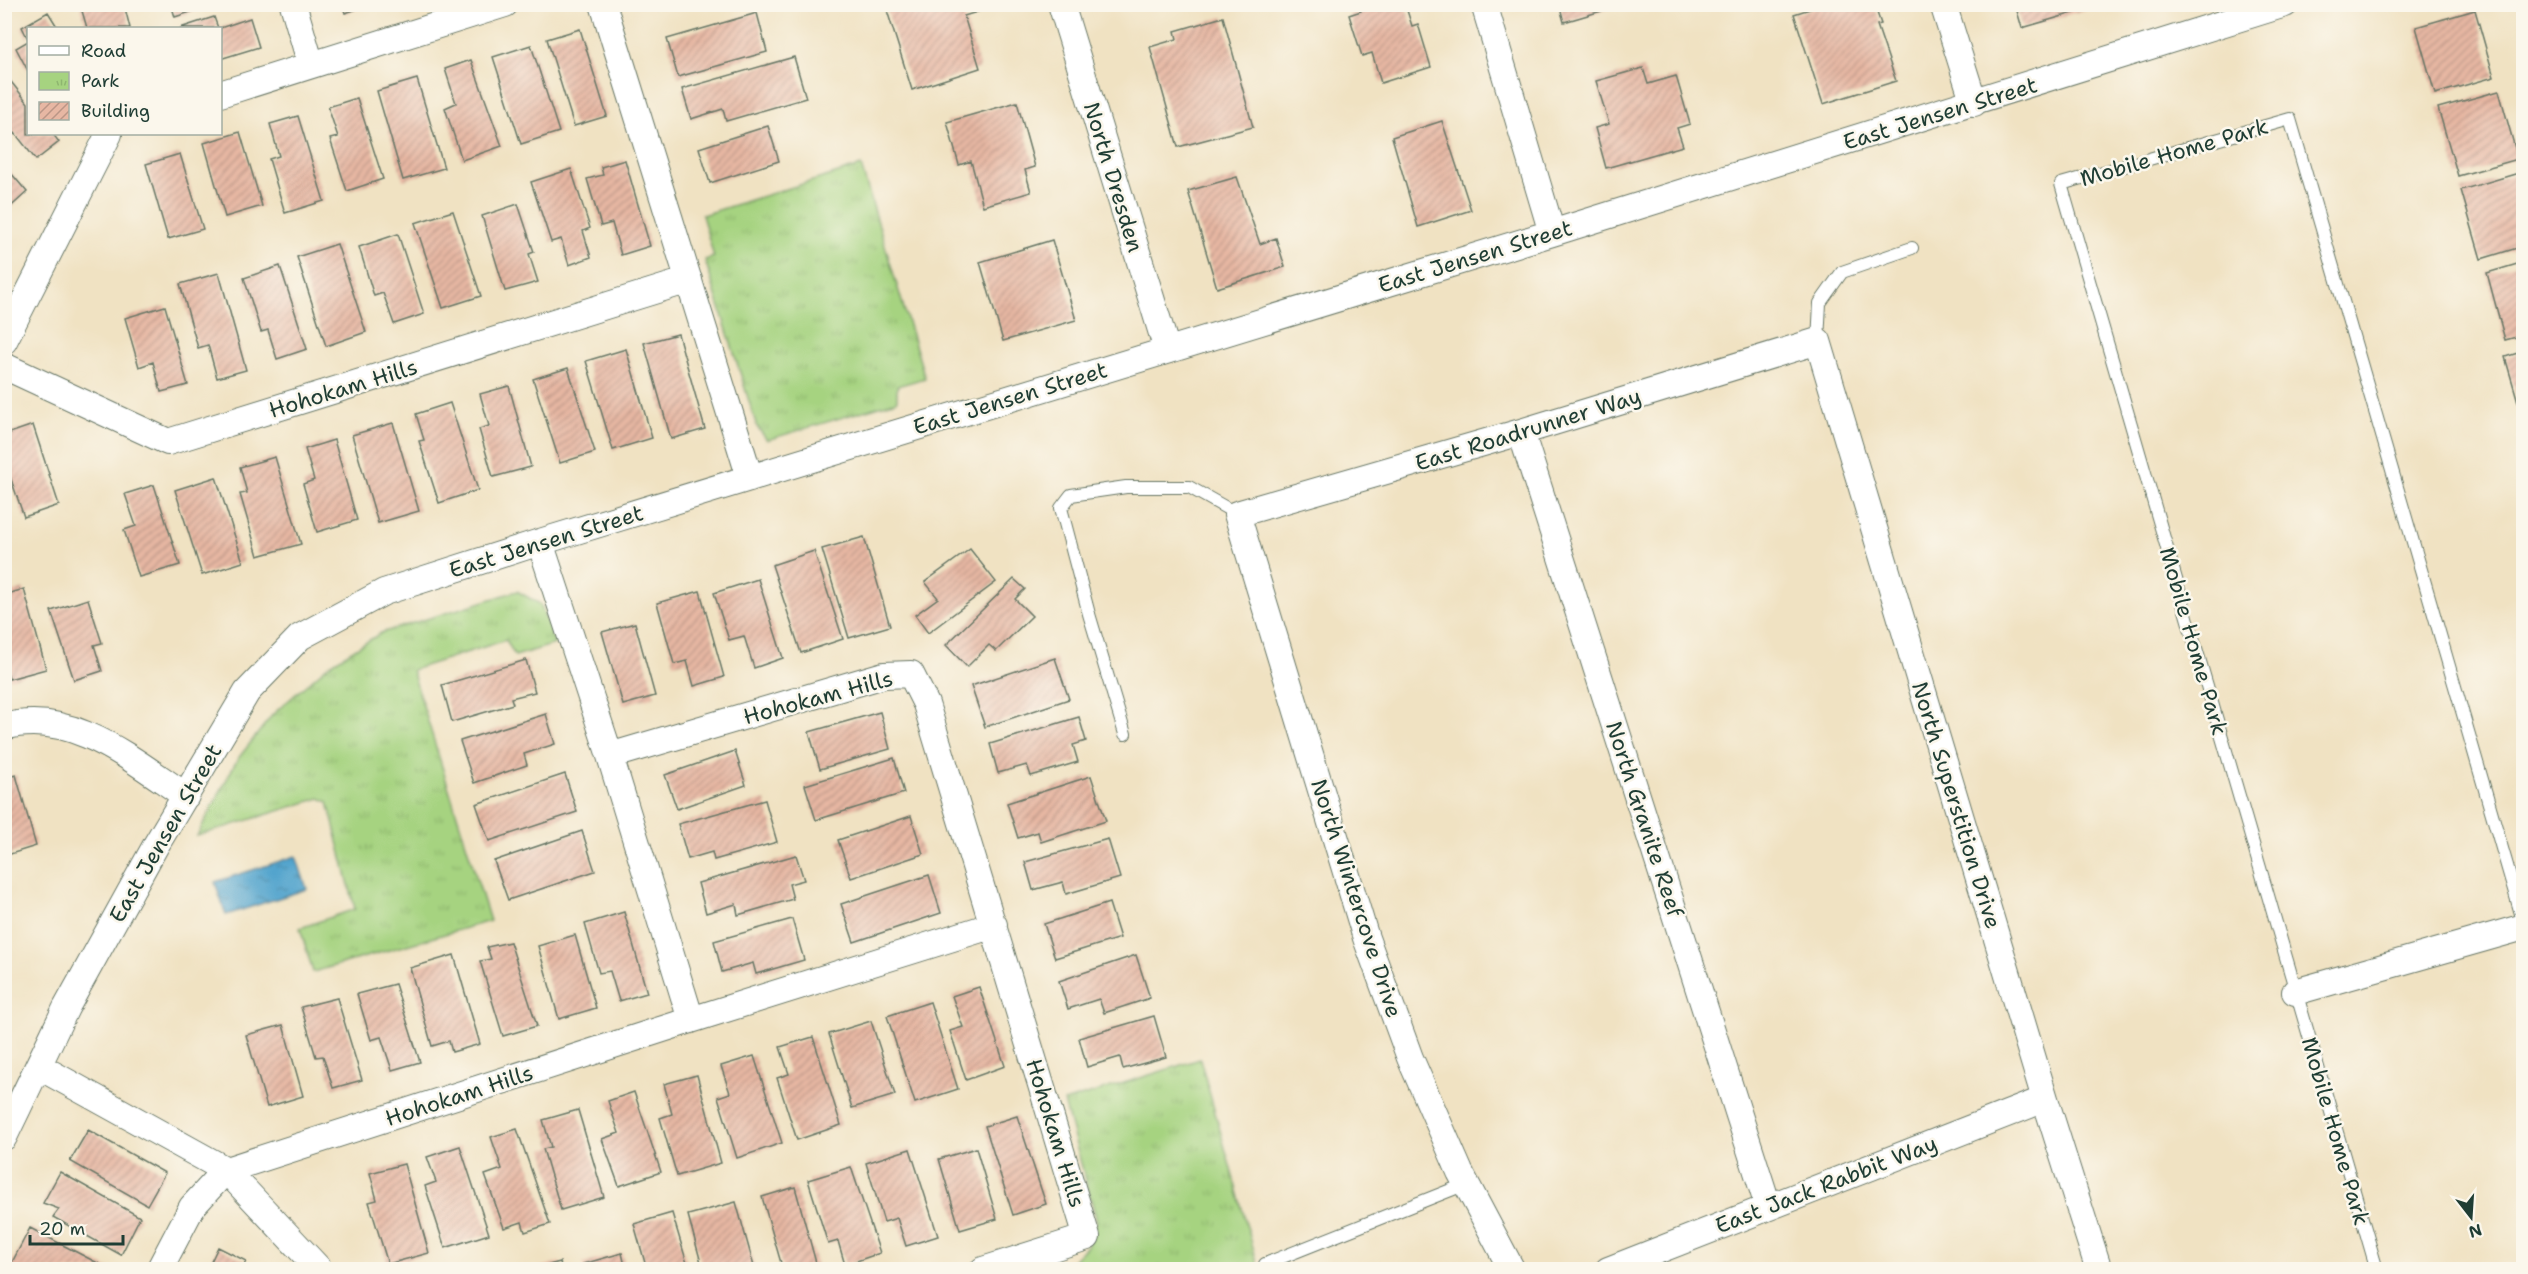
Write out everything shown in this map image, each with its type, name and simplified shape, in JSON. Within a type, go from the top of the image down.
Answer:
[{"type":"street","points":[[293,4],[311,65]]},
{"type":"street","points":[[222,93],[505,4]]},
{"type":"street","points":[[603,4],[750,478]]},
{"type":"street","name":"North Dresden","points":[[1061,4],[1167,350]]},
{"type":"street","points":[[1485,4],[1552,233]]},
{"type":"street","points":[[1943,4],[1974,103]]},
{"type":"street","name":"East Jensen Street","points":[[4,1137],[66,1008],[247,692],[300,637],[384,592],[540,542],[1974,103],[2285,4]]},
{"type":"street","points":[[4,341],[108,135]]},
{"type":"street","name":"Hohokam Hills","points":[[4,366],[168,442],[689,280]]},
{"type":"street","name":"East Roadrunner Way","points":[[1237,514],[1521,432],[1818,341]]},
{"type":"street","name":"North Superstition Drive","points":[[1818,341],[2045,1100],[2099,1269]]},
{"type":"street","name":"North Granite Reef","points":[[1521,432],[1768,1206]]},
{"type":"street","name":"North Wintercove Drive","points":[[1237,514],[1366,938],[1410,1058],[1466,1184],[1512,1269]]},
{"type":"street","points":[[540,542],[610,756],[691,1020]]},
{"type":"street","name":"Hohokam Hills","points":[[610,756],[884,675],[911,674],[926,704],[1087,1237],[983,1269]]},
{"type":"street","points":[[4,727],[24,722],[70,727],[107,745],[186,796]]},
{"type":"street","name":"Mobile Home Park","points":[[2295,992],[2523,925]]},
{"type":"street","name":"Hohokam Hills","points":[[159,1269],[192,1207],[226,1170],[691,1020],[994,926]]},
{"type":"street","points":[[38,1066],[226,1170],[320,1269]]},
{"type":"street","name":"East Jack Rabbit Way","points":[[1608,1269],[2045,1100]]},
{"type":"lane","name":"Mobile Home Park","points":[[2377,1269],[2061,184],[2290,119],[2523,925]]},
{"type":"lane","points":[[1818,341],[1820,303],[1842,272],[1912,248]]},
{"type":"lane","points":[[1125,734],[1089,614],[1062,508],[1071,495],[1126,487],[1189,487],[1237,514]]},
{"type":"lane","points":[[1265,1264],[1466,1184]]},
{"type":"green space","points":[[861,166],[925,378],[897,386],[897,401],[767,440],[757,427],[705,260],[714,257],[702,215]]},
{"type":"green space","points":[[517,591],[540,604],[555,644],[515,656],[506,640],[412,670],[490,921],[313,972],[300,928],[355,909],[328,802],[320,798],[197,836],[237,760],[273,714],[330,664],[381,633]]},
{"type":"green space","points":[[1200,1059],[1259,1269],[1071,1269],[1069,1265],[1087,1246],[1097,1221],[1064,1102]]},
{"type":"water","points":[[296,856],[307,889],[226,915],[215,882]]},
{"type":"building","points":[[80,4],[124,4],[130,27],[87,27]]},
{"type":"building","points":[[171,4],[212,4],[212,5],[175,17]]},
{"type":"building","points":[[342,4],[370,4],[370,5],[345,13]]},
{"type":"building","points":[[885,4],[989,4],[990,8],[964,16],[980,68],[912,90]]},
{"type":"building","points":[[1359,4],[1405,4],[1412,26],[1418,24],[1431,67],[1381,83],[1372,53],[1362,56],[1349,15],[1361,11]]},
{"type":"building","points":[[1559,4],[1622,4],[1622,5],[1564,22]]},
{"type":"building","points":[[1825,4],[1874,4],[1881,24],[1877,25],[1896,81],[1823,104],[1794,14]]},
{"type":"building","points":[[2015,4],[2094,4],[2094,7],[2022,28]]},
{"type":"building","points":[[2475,10],[2494,77],[2435,94],[2416,27]]},
{"type":"building","points":[[48,12],[57,27],[27,27],[27,37],[22,27]]},
{"type":"building","points":[[757,13],[767,52],[678,77],[667,39]]},
{"type":"building","points":[[214,17],[218,27],[183,27]]},
{"type":"building","points":[[1223,17],[1253,127],[1178,147],[1150,47],[1177,39],[1175,31]]},
{"type":"building","points":[[250,18],[259,47],[222,58],[222,27]]},
{"type":"building","points":[[580,29],[607,116],[574,126],[547,39]]},
{"type":"building","points":[[27,42],[27,69],[16,48]]},
{"type":"building","points":[[531,45],[559,132],[521,144],[493,57]]},
{"type":"building","points":[[794,57],[806,98],[726,121],[723,109],[691,119],[682,89]]},
{"type":"building","points":[[471,60],[502,146],[462,160],[445,108],[456,103],[445,69]]},
{"type":"building","points":[[1643,68],[1648,84],[1676,76],[1690,124],[1677,128],[1683,146],[1606,168],[1595,128],[1609,124],[1596,81]]},
{"type":"building","points":[[4,73],[27,102],[27,135],[54,135],[59,142],[36,160],[15,133],[6,141],[4,139]]},
{"type":"building","points":[[417,79],[444,168],[403,180],[377,91]]},
{"type":"building","points":[[2499,91],[2518,159],[2458,176],[2438,108]]},
{"type":"building","points":[[357,98],[383,179],[347,191],[330,139],[338,137],[328,107]]},
{"type":"building","points":[[1017,102],[1035,167],[1025,170],[1031,192],[983,206],[971,161],[959,165],[947,122]]},
{"type":"building","points":[[298,116],[324,201],[285,213],[269,159],[279,156],[270,124]]},
{"type":"building","points":[[1442,121],[1471,210],[1418,227],[1392,137]]},
{"type":"building","points":[[768,126],[779,161],[710,183],[699,148]]},
{"type":"building","points":[[240,132],[262,206],[225,217],[204,143]]},
{"type":"building","points":[[180,154],[203,229],[168,239],[146,164]]},
{"type":"building","points":[[625,160],[650,246],[621,255],[612,223],[601,226],[587,179],[603,175],[601,167]]},
{"type":"building","points":[[5,166],[27,192],[5,212]]},
{"type":"building","points":[[571,169],[590,228],[583,231],[591,257],[569,265],[561,239],[551,242],[531,182]]},
{"type":"building","points":[[2522,172],[2524,246],[2481,259],[2461,190]]},
{"type":"building","points":[[1237,177],[1260,244],[1276,238],[1285,267],[1217,288],[1188,191]]},
{"type":"building","points":[[518,204],[534,252],[529,254],[538,282],[505,291],[482,216]]},
{"type":"building","points":[[453,211],[481,296],[443,308],[415,223]]},
{"type":"building","points":[[398,234],[424,314],[394,324],[383,293],[374,296],[359,247]]},
{"type":"building","points":[[1052,240],[1076,320],[1003,341],[980,262]]},
{"type":"building","points":[[337,244],[366,332],[326,346],[297,257]]},
{"type":"building","points":[[2524,262],[2524,335],[2505,340],[2487,273]]},
{"type":"building","points":[[280,266],[307,349],[277,359],[268,330],[261,332],[244,278]]},
{"type":"building","points":[[219,273],[246,370],[217,378],[208,345],[198,348],[180,284]]},
{"type":"building","points":[[165,306],[188,385],[161,392],[153,362],[139,367],[125,318]]},
{"type":"building","points":[[678,334],[705,429],[671,439],[644,343]]},
{"type":"building","points":[[626,349],[652,438],[613,450],[586,361]]},
{"type":"building","points":[[2524,351],[2524,419],[2523,419],[2505,357]]},
{"type":"building","points":[[568,368],[595,452],[560,463],[533,379]]},
{"type":"building","points":[[509,386],[531,467],[493,477],[479,429],[489,426],[480,394]]},
{"type":"building","points":[[450,403],[478,490],[439,503],[419,441],[424,440],[416,414]]},
{"type":"building","points":[[393,423],[419,511],[378,523],[352,435]]},
{"type":"building","points":[[33,425],[59,505],[24,517],[4,459],[4,435]]},
{"type":"building","points":[[334,440],[357,520],[317,532],[303,484],[314,480],[305,449]]},
{"type":"building","points":[[275,457],[301,544],[258,556],[240,494],[247,493],[240,467]]},
{"type":"building","points":[[216,477],[243,562],[202,575],[175,490]]},
{"type":"building","points":[[154,485],[180,565],[139,577],[124,530],[136,526],[125,494]]},
{"type":"building","points":[[864,537],[890,626],[849,638],[822,549]]},
{"type":"building","points":[[970,549],[996,582],[928,633],[915,615],[938,598],[925,582]]},
{"type":"building","points":[[814,551],[843,639],[801,653],[772,565]]},
{"type":"building","points":[[758,579],[783,658],[754,668],[744,636],[729,640],[714,593]]},
{"type":"building","points":[[1014,579],[1025,589],[1015,599],[1032,616],[996,651],[989,645],[967,667],[946,645]]},
{"type":"building","points":[[24,589],[46,669],[9,679],[4,665],[4,595]]},
{"type":"building","points":[[700,591],[724,677],[694,686],[687,661],[674,664],[657,603]]},
{"type":"building","points":[[88,599],[102,643],[94,645],[102,671],[74,680],[51,611]]},
{"type":"building","points":[[635,623],[655,696],[623,705],[602,632]]},
{"type":"building","points":[[1055,658],[1069,699],[985,727],[971,686]]},
{"type":"building","points":[[526,660],[535,692],[511,698],[513,704],[452,722],[442,685]]},
{"type":"building","points":[[880,712],[890,749],[820,769],[809,732]]},
{"type":"building","points":[[546,714],[555,744],[524,754],[527,765],[474,783],[460,741]]},
{"type":"building","points":[[1079,717],[1086,741],[1073,745],[1078,762],[1031,776],[1027,765],[998,773],[990,744]]},
{"type":"building","points":[[735,751],[746,785],[677,809],[665,775]]},
{"type":"building","points":[[894,758],[904,793],[816,820],[805,785]]},
{"type":"building","points":[[565,774],[577,812],[489,841],[476,804]]},
{"type":"building","points":[[16,775],[36,846],[4,856],[4,778]]},
{"type":"building","points":[[1091,776],[1106,821],[1041,842],[1038,832],[1018,838],[1007,803]]},
{"type":"building","points":[[765,800],[777,842],[714,860],[712,852],[688,859],[678,824]]},
{"type":"building","points":[[911,816],[923,854],[851,878],[838,840]]},
{"type":"building","points":[[582,831],[595,871],[508,900],[494,861]]},
{"type":"building","points":[[1108,839],[1120,878],[1066,894],[1063,882],[1033,890],[1025,862]]},
{"type":"building","points":[[796,855],[804,880],[789,884],[793,899],[738,915],[736,904],[706,913],[698,883]]},
{"type":"building","points":[[929,875],[941,913],[854,942],[841,904]]},
{"type":"building","points":[[1109,903],[1120,938],[1055,958],[1044,924]]},
{"type":"building","points":[[624,912],[647,993],[619,1001],[610,971],[599,973],[585,924]]},
{"type":"building","points":[[792,919],[804,960],[756,974],[753,963],[722,972],[714,941]]},
{"type":"building","points":[[575,935],[596,1008],[559,1019],[538,946]]},
{"type":"building","points":[[510,942],[537,1026],[503,1036],[480,961],[491,959],[487,947]]},
{"type":"building","points":[[454,955],[480,1044],[452,1052],[449,1041],[432,1046],[410,968]]},
{"type":"building","points":[[1136,955],[1150,998],[1104,1013],[1099,999],[1068,1009],[1059,981]]},
{"type":"building","points":[[395,984],[420,1062],[392,1070],[381,1037],[371,1040],[357,994]]},
{"type":"building","points":[[979,987],[1005,1066],[966,1080],[950,1031],[963,1027],[952,996]]},
{"type":"building","points":[[337,998],[362,1080],[333,1088],[323,1056],[316,1057],[301,1007]]},
{"type":"building","points":[[930,1002],[958,1089],[915,1103],[887,1016]]},
{"type":"building","points":[[1154,1016],[1166,1057],[1123,1069],[1120,1057],[1087,1067],[1079,1038]]},
{"type":"building","points":[[871,1021],[895,1095],[852,1108],[829,1034]]},
{"type":"building","points":[[283,1025],[303,1096],[267,1107],[246,1035]]},
{"type":"building","points":[[813,1037],[841,1125],[797,1140],[777,1078],[789,1074],[780,1047]]},
{"type":"building","points":[[754,1056],[782,1143],[737,1158],[718,1097],[730,1093],[721,1066]]},
{"type":"building","points":[[697,1075],[721,1163],[677,1176],[660,1118],[672,1114],[664,1084]]},
{"type":"building","points":[[634,1092],[661,1172],[619,1186],[602,1139],[619,1133],[608,1101]]},
{"type":"building","points":[[578,1110],[604,1197],[561,1210],[543,1149],[551,1147],[543,1120]]},
{"type":"building","points":[[1017,1116],[1046,1204],[1013,1215],[985,1126]]},
{"type":"building","points":[[517,1129],[550,1224],[525,1232],[522,1222],[504,1228],[485,1175],[502,1169],[491,1137]]},
{"type":"building","points":[[88,1130],[165,1173],[147,1205],[70,1161]]},
{"type":"building","points":[[460,1146],[489,1234],[445,1248],[425,1186],[436,1182],[427,1157]]},
{"type":"building","points":[[976,1148],[997,1219],[960,1230],[939,1159]]},
{"type":"building","points":[[910,1149],[938,1236],[906,1246],[897,1218],[884,1222],[866,1163]]},
{"type":"building","points":[[404,1164],[429,1253],[388,1264],[369,1202],[377,1200],[370,1173]]},
{"type":"building","points":[[851,1167],[880,1253],[845,1265],[838,1241],[828,1244],[808,1180]]},
{"type":"building","points":[[60,1172],[140,1217],[121,1255],[53,1217],[59,1209],[43,1203]]},
{"type":"building","points":[[795,1187],[818,1270],[783,1270],[762,1197]]},
{"type":"building","points":[[736,1202],[755,1270],[703,1270],[688,1215]]},
{"type":"building","points":[[672,1213],[689,1270],[647,1270],[634,1224]]},
{"type":"building","points":[[30,1228],[111,1270],[8,1270]]},
{"type":"building","points":[[218,1247],[246,1261],[242,1270],[207,1270]]},
{"type":"building","points":[[622,1253],[626,1270],[585,1270],[583,1264]]},
{"type":"building","points":[[560,1262],[562,1270],[534,1269]]}]
